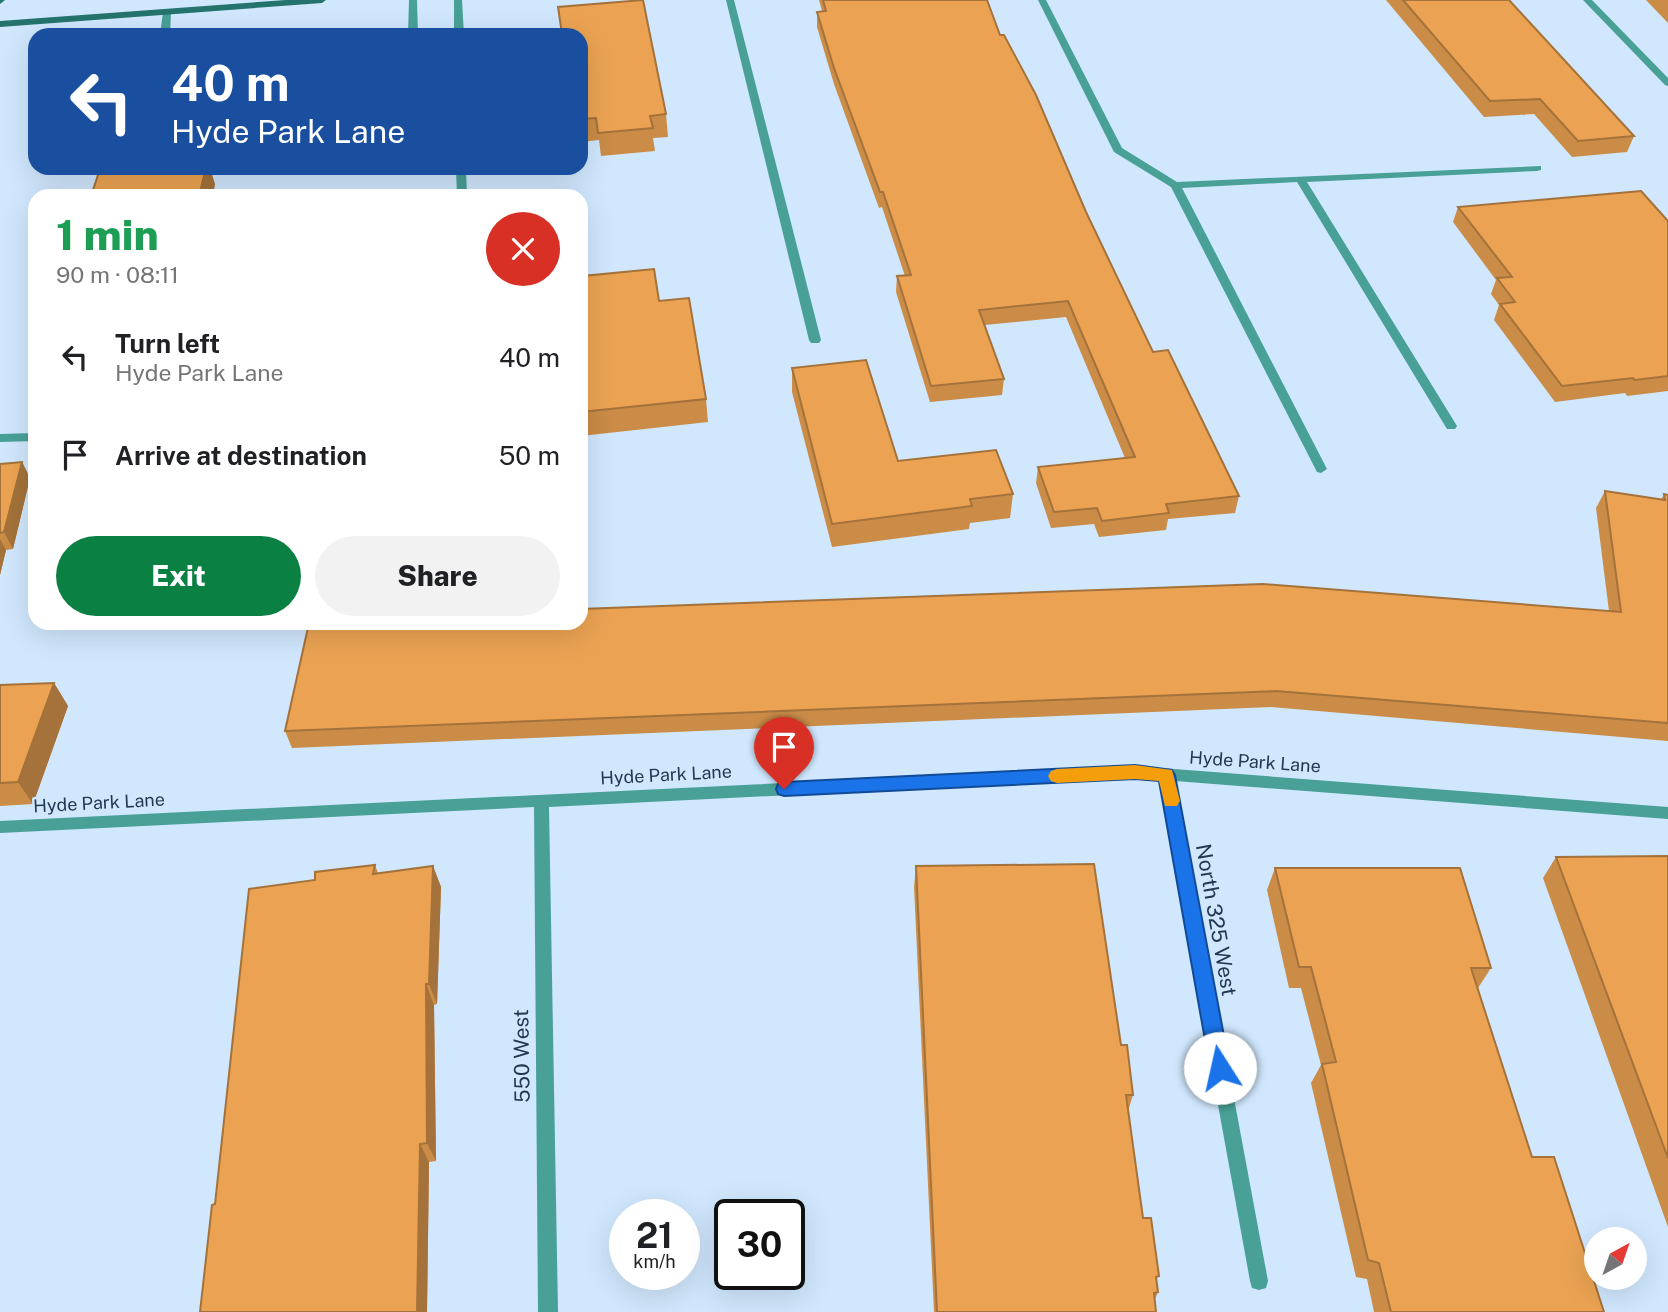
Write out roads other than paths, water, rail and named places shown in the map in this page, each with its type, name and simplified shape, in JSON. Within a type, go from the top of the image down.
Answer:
[{"type":"street","points":[[0,24],[322,0]]},
{"type":"street","points":[[413,0],[413,28]]},
{"type":"street","points":[[458,0],[458,28]]},
{"type":"street","points":[[730,0],[816,340]]},
{"type":"street","points":[[1042,0],[1118,150],[1175,185],[1321,469]]},
{"type":"street","points":[[1587,0],[1668,83]]},
{"type":"street","points":[[166,28],[167,12]]},
{"type":"street","points":[[1175,185],[1537,168]]},
{"type":"street","points":[[1301,181],[1451,426]]},
{"type":"street","points":[[0,438],[28,437]]},
{"type":"street","name":"Hyde Park Lane","points":[[0,827],[1135,772],[1668,813]]},
{"type":"street","name":"North 325 West","points":[[1166,775],[1259,1281]]},
{"type":"street","name":"550 West","points":[[541,800],[548,1312]]}]
